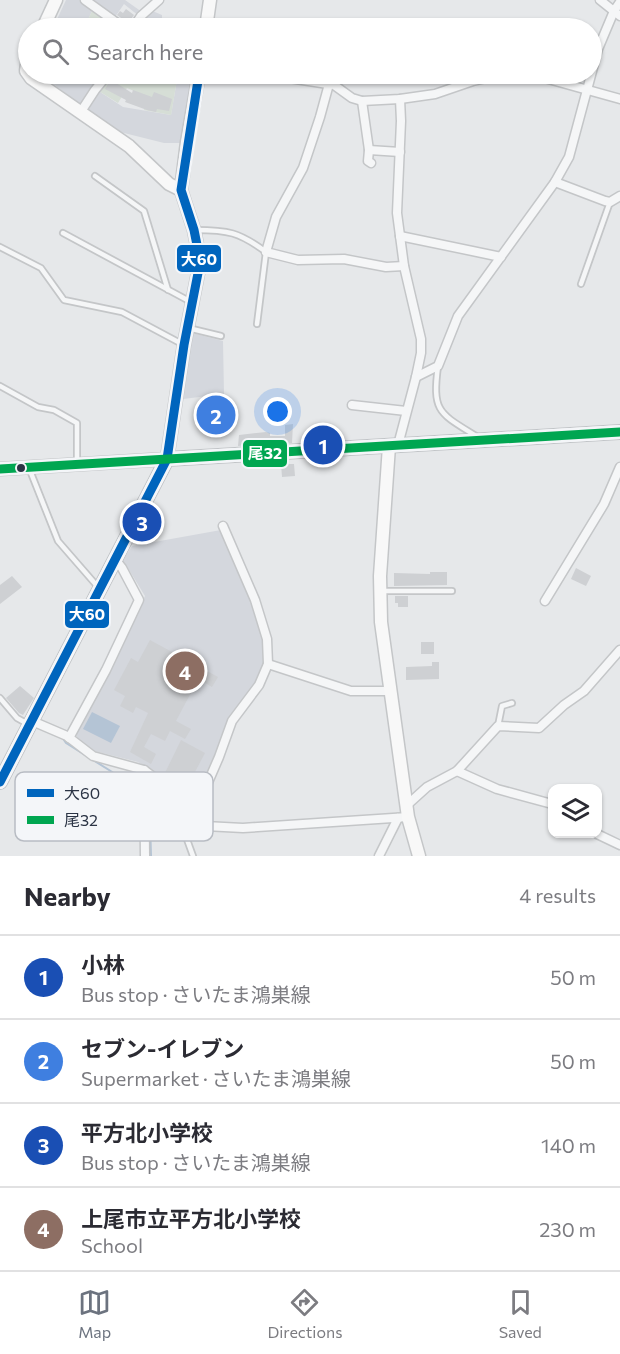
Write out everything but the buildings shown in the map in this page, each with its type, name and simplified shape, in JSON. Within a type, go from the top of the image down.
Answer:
[{"type":"main road","points":[[0,782],[167,459],[620,432]]},
{"type":"street","points":[[48,18],[56,0]]},
{"type":"street","points":[[85,0],[110,18]]},
{"type":"street","points":[[140,18],[159,0]]},
{"type":"street","points":[[207,18],[210,0]]},
{"type":"street","points":[[600,0],[617,14]]},
{"type":"street","points":[[602,42],[617,14],[620,2]]},
{"type":"street","points":[[39,84],[129,146],[169,184],[182,190]]},
{"type":"street","points":[[80,113],[99,84]]},
{"type":"street","points":[[0,469],[167,459],[184,345],[200,268],[194,230],[182,190],[188,132],[197,84]]},
{"type":"street","points":[[404,266],[386,267],[344,259],[298,260],[266,252],[276,218],[306,160],[329,84],[352,98],[362,101],[435,94],[464,84]]},
{"type":"street","points":[[567,84],[620,99]]},
{"type":"street","points":[[416,377],[438,366],[458,316],[555,182],[569,157],[589,84]]},
{"type":"street","points":[[400,99],[397,213],[404,266],[421,339],[421,353],[416,377],[394,445],[380,591],[382,634],[404,814],[419,856]]},
{"type":"street","points":[[362,101],[369,150],[368,161],[371,163]]},
{"type":"street","points":[[369,150],[400,152]]},
{"type":"street","points":[[555,182],[610,202],[620,196]]},
{"type":"street","points":[[400,236],[501,257]]},
{"type":"street","points":[[352,405],[406,411]]},
{"type":"street","points":[[545,601],[604,504],[620,467]]},
{"type":"street","points":[[213,772],[232,721],[259,686],[268,664],[267,639],[255,600],[223,526]]},
{"type":"street","points":[[69,738],[139,600],[116,559]]},
{"type":"street","points":[[379,856],[404,814],[427,787],[457,771],[498,726],[539,728],[564,705],[584,691],[620,650]]},
{"type":"street","points":[[268,664],[351,692],[389,691]]},
{"type":"street","points":[[32,721],[69,738],[93,756],[147,772]]},
{"type":"street","points":[[457,771],[506,792],[548,803]]},
{"type":"street","points":[[213,826],[243,828],[404,814]]},
{"type":"street","points":[[602,836],[620,845]]},
{"type":"street","points":[[145,841],[145,856]]},
{"type":"lane","points":[[95,176],[144,211],[168,290]]},
{"type":"lane","points":[[581,284],[610,202]]},
{"type":"lane","points":[[194,230],[229,231],[247,239],[266,252],[257,324]]},
{"type":"lane","points":[[63,233],[193,304]]},
{"type":"lane","points":[[0,247],[41,268],[64,300],[122,312],[184,345]]},
{"type":"lane","points":[[188,328],[221,336]]},
{"type":"lane","points":[[438,366],[436,400],[442,413],[481,440]]},
{"type":"lane","points":[[0,386],[38,407],[54,410],[77,423],[77,465]]},
{"type":"lane","points":[[29,468],[58,542],[100,589]]},
{"type":"lane","points":[[380,591],[452,591]]},
{"type":"lane","points":[[0,698],[17,718],[26,723],[32,721]]},
{"type":"lane","points":[[498,726],[502,706],[512,703]]},
{"type":"lane","points":[[188,841],[193,856]]},
{"type":"shaded area","points":[[66,0],[79,0],[93,9],[89,18],[58,18]]},
{"type":"shaded area","points":[[91,0],[125,0],[142,12],[139,16],[124,4],[115,17]]},
{"type":"shaded area","points":[[93,9],[105,18],[89,18]]},
{"type":"shaded area","points":[[150,10],[162,15],[162,18],[144,18]]},
{"type":"shaded area","points":[[53,84],[96,84],[81,105]]},
{"type":"shaded area","points":[[103,84],[176,84],[171,115],[144,110],[148,97],[127,88],[118,103],[97,90]]},
{"type":"shaded area","points":[[176,84],[190,84],[180,143],[164,143],[120,132],[118,134],[85,111],[97,90],[123,107],[171,115]]},
{"type":"shaded area","points":[[192,333],[223,341],[224,394],[183,399],[181,395]]},
{"type":"shaded area","points":[[221,530],[253,601],[267,661],[259,682],[218,752],[209,772],[154,772],[138,762],[95,751],[78,739],[76,734],[145,596],[123,560],[132,546]]},
{"type":"water","points":[[92,712],[120,726],[111,743],[83,729]]},
{"type":"waterway","points":[[62,737],[66,743],[85,755]]},
{"type":"waterway","points":[[93,760],[112,772]]},
{"type":"waterway","points":[[151,841],[151,856]]},
{"type":"transit line","name":"大60","points":[[0,782],[167,459],[184,345],[199,268],[194,230],[181,190],[197,84]]},
{"type":"transit line","name":"尾32","points":[[0,469],[620,432]]},
{"type":"place","name":"セブン-イレブン","points":[[216,415]]},
{"type":"place","name":"小林","points":[[323,445]]},
{"type":"place","name":"平方北小学校","points":[[142,522]]},
{"type":"place","name":"上尾市立平方北小学校","points":[[185,671]]}]
